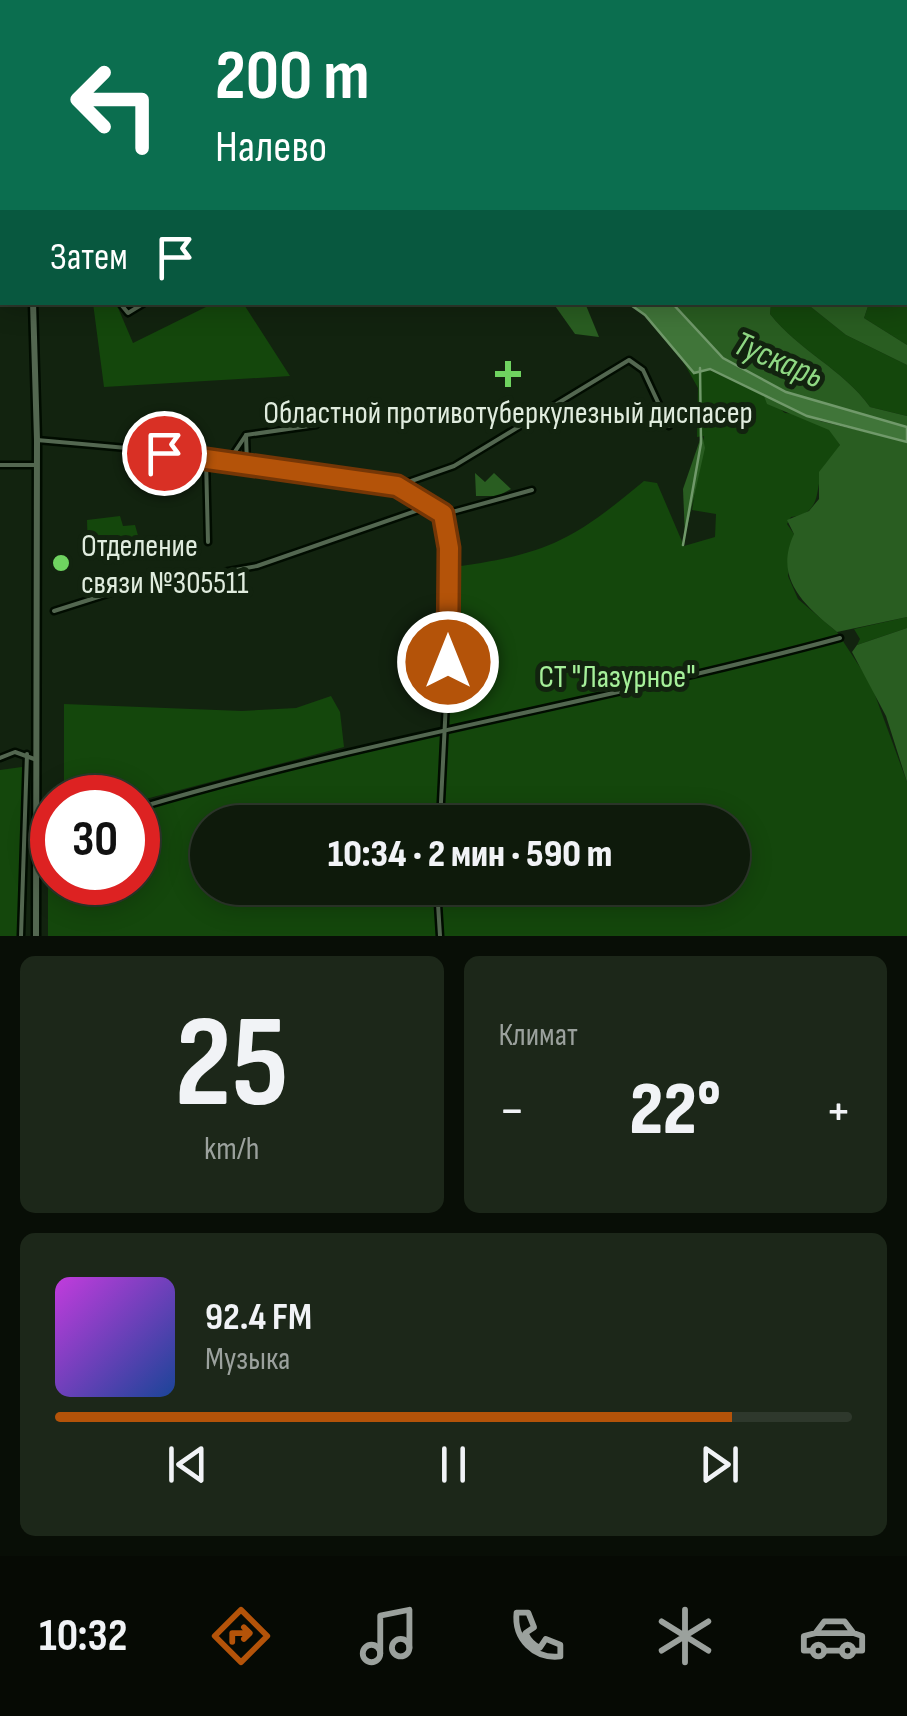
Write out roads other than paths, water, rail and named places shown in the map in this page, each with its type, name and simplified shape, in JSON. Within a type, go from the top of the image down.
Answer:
[{"type":"main road","points":[[33,305],[38,775]]},
{"type":"main road","points":[[36,936],[37,905]]},
{"type":"street","points":[[37,440],[206,458],[397,486],[422,481],[466,460],[628,360],[643,370],[670,426]]},
{"type":"street","points":[[228,462],[246,435],[316,425]]},
{"type":"street","points":[[246,435],[247,465]]},
{"type":"street","points":[[206,458],[208,542]]},
{"type":"street","points":[[0,465],[37,465]]},
{"type":"street","points":[[397,486],[443,514],[532,490]]},
{"type":"street","points":[[54,611],[117,591],[257,566],[430,506]]},
{"type":"street","points":[[441,805],[449,548],[443,514]]},
{"type":"street","points":[[160,801],[237,777],[444,728],[578,703],[840,638]]},
{"type":"street","points":[[0,758],[16,752],[38,760]]},
{"type":"street","points":[[21,936],[27,754]]},
{"type":"street","points":[[439,905],[440,936]]},
{"type":"waterway","points":[[683,545],[701,443],[700,368]]},
{"type":"place","name":"Областной противотуберкулезный диспасер","points":[[508,374]]},
{"type":"place","name":"Отделение связи №305511","points":[[61,563]]},
{"type":"water label","name":"Тускарь","points":[[779,359]]},
{"type":"park label","name":"СТ \"Лазурное\"","points":[[617,676]]}]
